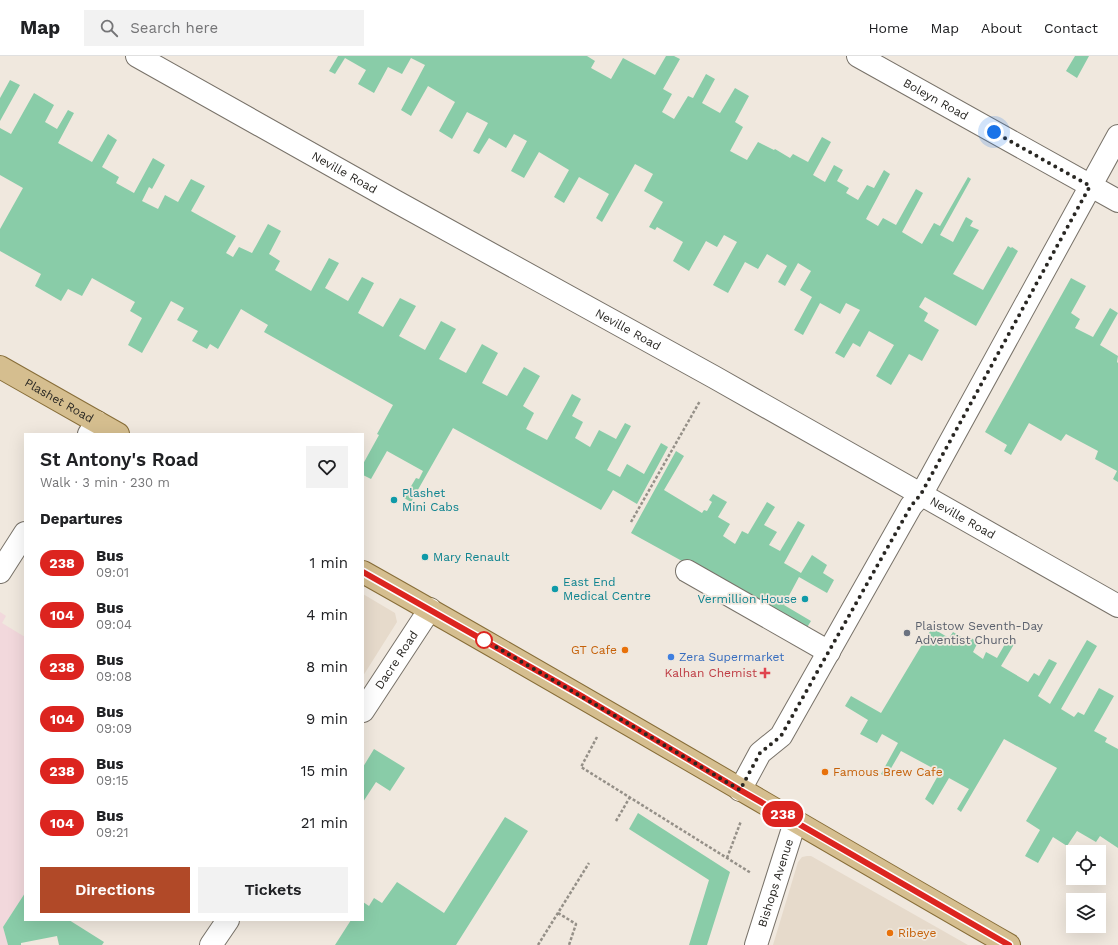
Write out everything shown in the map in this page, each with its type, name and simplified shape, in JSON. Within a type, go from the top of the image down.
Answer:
[{"type":"main road","name":"Plashet Road","points":[[0,367],[93,428],[114,433]]},
{"type":"main road","points":[[364,573],[430,609],[1009,945]]},
{"type":"street","name":"Neville Road","points":[[137,56],[714,377],[1118,606]]},
{"type":"street","name":"Boleyn Road","points":[[858,56],[1118,201]]},
{"type":"street","points":[[740,790],[760,753],[781,736],[911,506],[921,494],[1118,136]]},
{"type":"street","points":[[12,564],[24,535]]},
{"type":"street","points":[[687,572],[829,652]]},
{"type":"street","name":"Dacre Road","points":[[364,709],[430,609]]},
{"type":"street","name":"Bishops Avenue","points":[[756,945],[795,822]]},
{"type":"street","points":[[211,945],[227,921]]},
{"type":"path","points":[[631,522],[714,377]]},
{"type":"path","points":[[600,732],[581,767],[755,875]]},
{"type":"path","points":[[616,821],[630,797]]},
{"type":"path","points":[[727,858],[742,818]]},
{"type":"path","points":[[538,945],[589,863]]},
{"type":"path","points":[[558,913],[576,924],[569,945]]},
{"type":"shaded area","points":[[364,595],[395,613],[397,622],[364,674]]},
{"type":"shaded area","points":[[0,612],[6,616],[2,623],[24,636],[24,895],[3,927],[8,945],[0,945]]},
{"type":"shaded area","points":[[811,856],[968,945],[773,945],[798,862],[802,857]]},
{"type":"green space","points":[[338,56],[587,56],[595,61],[591,68],[611,79],[623,58],[655,75],[666,56],[674,56],[680,59],[663,89],[672,94],[662,112],[674,119],[688,96],[693,98],[706,74],[715,79],[702,103],[720,113],[735,88],[749,96],[735,122],[743,127],[730,151],[747,160],[758,142],[774,150],[775,149],[790,158],[793,154],[808,162],[822,137],[831,142],[813,175],[825,182],[834,165],[843,170],[837,181],[849,188],[846,193],[858,200],[867,185],[874,188],[884,170],[890,174],[866,219],[878,226],[883,218],[896,225],[916,189],[923,193],[902,232],[922,244],[934,223],[940,226],[968,177],[971,179],[940,235],[953,242],[966,217],[973,221],[970,226],[979,230],[953,274],[983,290],[1008,246],[1018,251],[976,326],[925,297],[919,307],[928,313],[924,321],[939,330],[922,361],[909,354],[891,385],[876,376],[894,345],[869,331],[860,347],[853,343],[844,358],[835,353],[860,310],[846,303],[840,314],[820,303],[803,335],[794,330],[812,297],[800,290],[811,271],[798,263],[785,286],[778,282],[787,266],[767,254],[758,269],[745,262],[728,293],[713,285],[737,242],[724,235],[717,247],[706,241],[689,271],[673,261],[683,242],[657,227],[655,230],[649,227],[663,202],[644,191],[653,174],[635,164],[602,222],[596,218],[609,194],[579,177],[564,203],[554,197],[569,170],[539,152],[524,178],[511,171],[527,141],[514,134],[506,148],[489,138],[479,154],[473,151],[488,123],[467,112],[452,139],[439,131],[455,102],[428,86],[411,116],[401,110],[425,65],[411,58],[402,74],[388,67],[374,93],[358,84],[366,70],[345,58],[335,74],[329,71]]},
{"type":"green space","points":[[1075,56],[1089,56],[1077,78],[1066,71]]},
{"type":"green space","points":[[10,80],[20,85],[0,121],[0,98]]},
{"type":"green space","points":[[34,93],[54,105],[45,122],[57,129],[68,110],[74,113],[58,143],[92,162],[108,134],[117,140],[102,167],[119,177],[116,183],[134,193],[153,158],[165,165],[152,189],[149,187],[142,201],[158,209],[165,195],[178,202],[191,179],[205,186],[191,211],[236,236],[226,253],[233,257],[239,247],[252,253],[268,224],[281,231],[269,254],[280,261],[275,270],[311,291],[329,258],[339,263],[325,288],[348,301],[362,277],[374,283],[358,313],[383,327],[400,298],[416,306],[399,336],[425,350],[441,321],[456,329],[439,359],[466,373],[482,344],[498,353],[482,383],[507,396],[524,367],[540,376],[523,406],[534,413],[526,429],[547,440],[572,394],[581,399],[572,416],[583,422],[575,438],[590,447],[599,430],[616,439],[625,423],[631,426],[607,470],[620,477],[627,464],[644,474],[661,443],[668,447],[637,504],[613,490],[601,510],[453,428],[411,502],[404,498],[416,478],[419,479],[423,471],[387,451],[371,479],[364,476],[364,462],[393,405],[264,332],[268,325],[241,309],[218,349],[210,344],[207,349],[192,341],[198,331],[177,320],[184,308],[171,301],[142,353],[128,345],[142,318],[130,311],[135,302],[92,278],[82,296],[68,289],[61,301],[35,286],[41,274],[0,251],[0,229],[23,188],[0,175],[0,128],[11,134]]},
{"type":"green space","points":[[1071,278],[1086,286],[1071,313],[1080,319],[1075,328],[1093,337],[1110,308],[1118,313],[1100,345],[1118,356],[1118,482],[1113,479],[1117,471],[1095,459],[1098,451],[1066,434],[1061,441],[1029,423],[1011,455],[1004,451],[1007,445],[985,432]]},
{"type":"green space","points":[[676,451],[684,456],[664,490],[702,513],[704,510],[707,511],[712,502],[709,500],[713,494],[727,502],[718,517],[730,524],[723,536],[735,544],[742,531],[748,534],[767,502],[775,507],[764,525],[777,532],[769,545],[780,551],[798,521],[805,525],[784,563],[801,573],[812,555],[827,565],[823,573],[834,580],[827,593],[799,577],[784,605],[811,621],[806,629],[631,533]]},
{"type":"green space","points":[[932,628],[949,638],[953,632],[969,642],[971,638],[978,642],[973,652],[983,659],[986,652],[997,658],[1009,637],[1016,641],[1001,666],[1028,682],[1034,673],[1039,676],[1049,659],[1057,663],[1038,696],[1050,704],[1087,640],[1097,646],[1061,709],[1074,717],[1078,712],[1084,715],[1099,688],[1114,696],[1094,731],[1107,738],[1105,742],[1118,749],[1118,848],[1100,836],[1096,842],[1077,831],[1068,845],[1053,837],[1038,863],[1025,856],[1040,830],[1026,821],[1057,768],[1004,739],[961,812],[957,809],[969,789],[949,778],[933,805],[925,799],[940,772],[901,751],[886,777],[881,774],[898,743],[882,734],[877,743],[860,734],[868,720],[845,706],[851,696],[881,713]]},
{"type":"green space","points":[[374,749],[405,768],[390,791],[376,782],[364,800],[364,765]]},
{"type":"green space","points":[[638,813],[730,872],[707,945],[689,945],[709,880],[629,829]]},
{"type":"green space","points":[[505,817],[528,831],[456,945],[335,945],[350,921],[364,921],[364,903],[369,906],[374,898],[382,903],[397,882],[444,913]]},
{"type":"green space","points":[[24,895],[24,921],[71,921],[104,942],[102,945],[59,945],[57,936],[21,943],[21,945],[8,945],[3,927]]},
{"type":"bus line","name":"238","points":[[364,573],[580,695],[740,790],[1009,945]]},
{"type":"place","name":"Plashet Mini Cabs","points":[[394,500]]},
{"type":"place","name":"Mary Renault","points":[[425,557]]},
{"type":"place","name":"East End Medical Centre","points":[[555,589]]},
{"type":"place","name":"Vermillion House","points":[[805,599]]},
{"type":"place","name":"Plaistow Seventh-Day Adventist Church","points":[[907,633]]},
{"type":"place","name":"GT Cafe","points":[[625,650]]},
{"type":"place","name":"Zera Supermarket","points":[[671,657]]},
{"type":"place","name":"Kalhan Chemist","points":[[765,673]]},
{"type":"place","name":"Famous Brew Cafe","points":[[825,772]]},
{"type":"place","name":"Ribeye","points":[[890,933]]},
{"type":"route","points":[[484,640],[695,762],[740,790],[760,753],[781,736],[911,506],[921,494],[1090,186],[994,132]]}]
